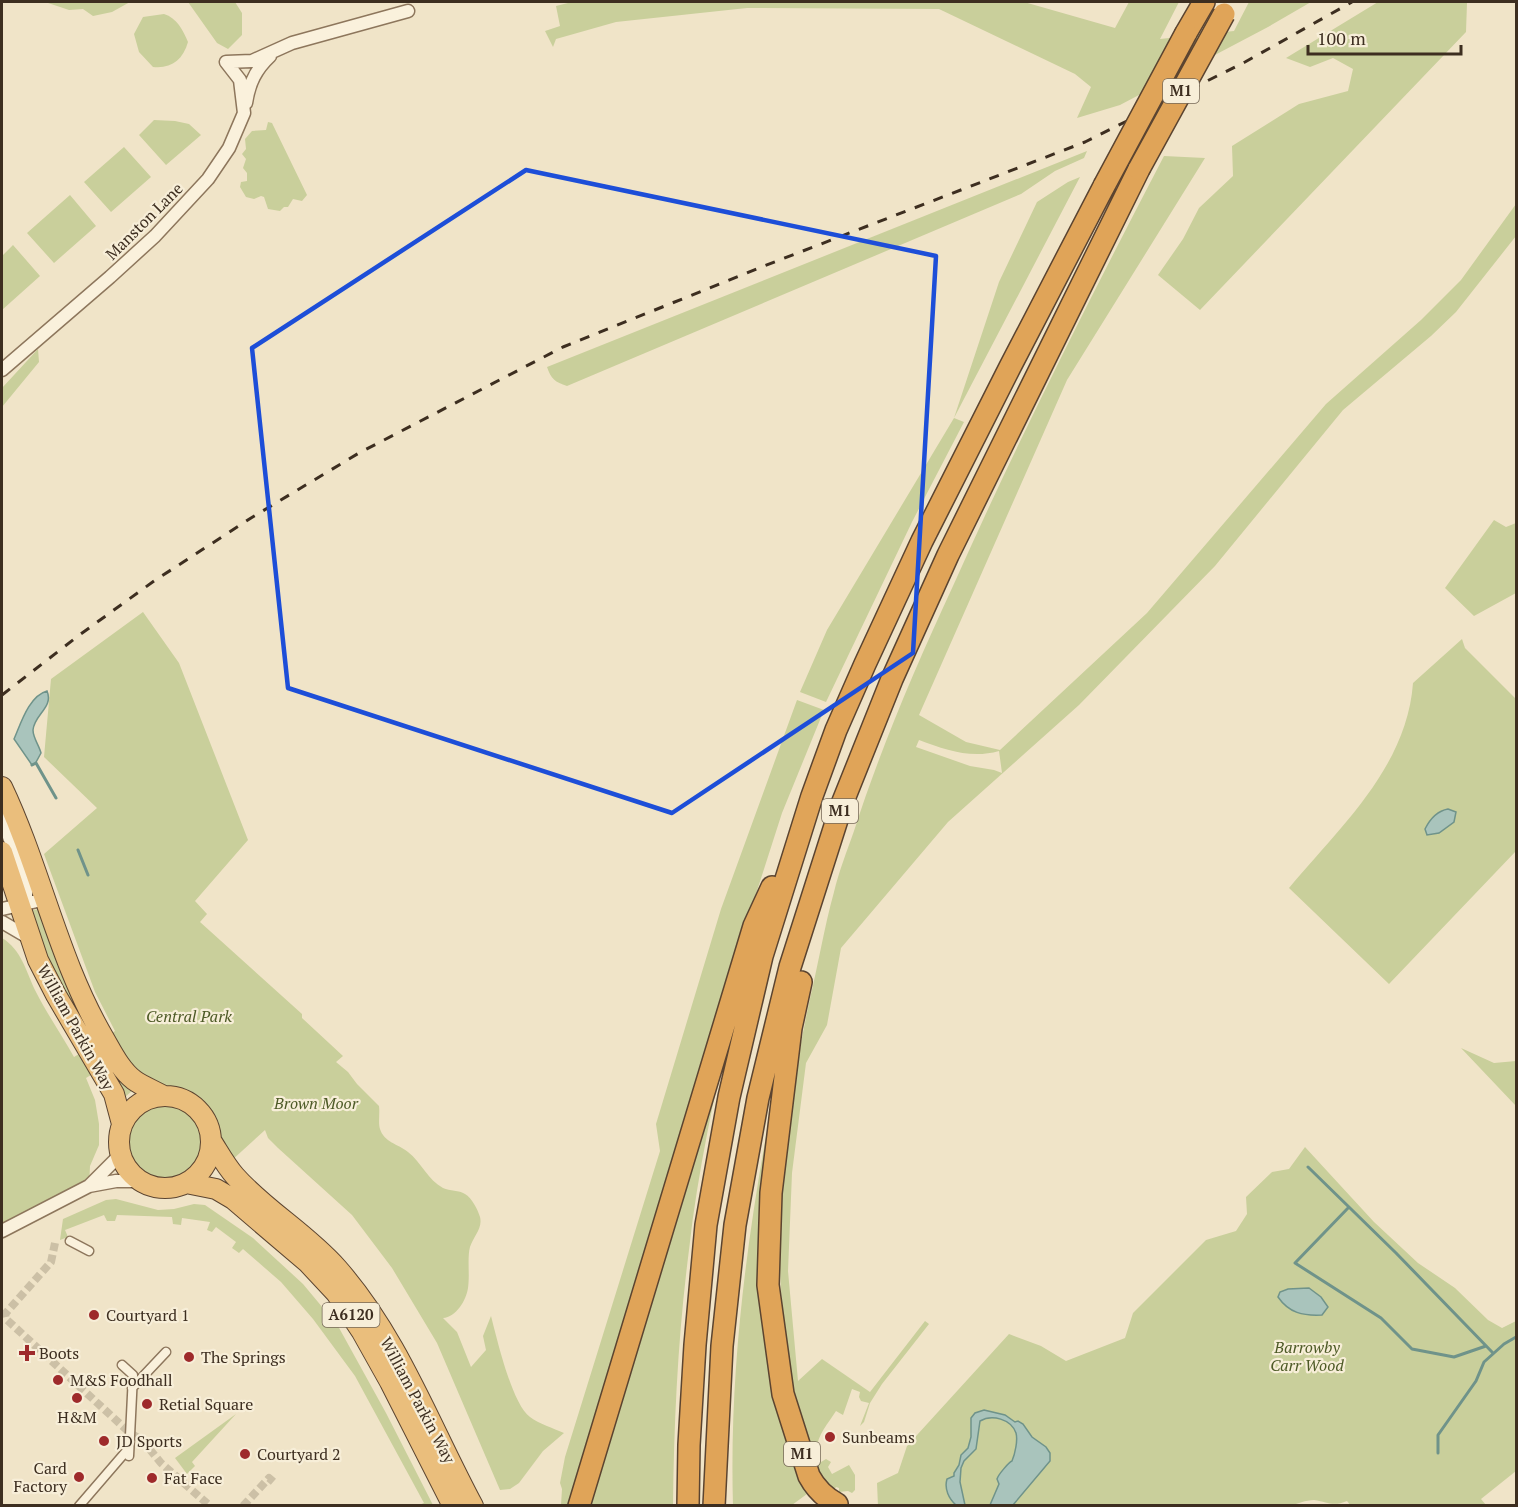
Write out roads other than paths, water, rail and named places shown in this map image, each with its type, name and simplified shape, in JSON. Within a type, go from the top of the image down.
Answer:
[{"type":"highway","name":"M1","points":[[579,1506],[754,926],[812,796],[850,697],[922,541],[1104,186],[1204,2]]},
{"type":"highway","name":"M1","points":[[714,1506],[722,1346],[735,1225],[758,1098],[790,967],[842,804],[892,679],[948,555],[1139,169],[1227,8]]},
{"type":"highway","name":"William Parkin Way","points":[[4,791],[78,987],[107,1044],[119,1063],[134,1080],[162,1095]]},
{"type":"highway","name":"M1","points":[[688,1506],[694,1356],[706,1225],[729,1097],[762,956],[812,796]]},
{"type":"highway","name":"M1","points":[[833,1505],[815,1487],[806,1467],[783,1394],[768,1285],[771,1192],[791,1028],[842,804]]},
{"type":"highway","name":"William Parkin Way","points":[[3,863],[15,906],[38,960],[114,1094],[122,1124]]},
{"type":"highway","points":[[162,1095],[187,1100],[206,1118],[212,1142],[210,1155],[197,1176],[186,1183],[173,1188],[158,1187],[141,1181],[125,1164],[121,1154],[119,1136],[122,1124],[138,1104],[150,1098],[162,1095]]},
{"type":"highway","name":"William Parkin Way","points":[[212,1142],[234,1175],[255,1196],[308,1239],[337,1269],[362,1300],[419,1396],[473,1506]]},
{"type":"highway","name":"William Parkin Way","points":[[186,1183],[216,1188],[233,1199],[308,1263],[336,1293],[362,1332],[390,1382],[453,1506]]},
{"type":"street","points":[[244,113],[257,69],[275,51],[309,38],[408,11]]},
{"type":"street","name":"Manston Lane","points":[[2,370],[110,277],[175,216],[208,179],[230,148],[244,113],[240,81],[226,62],[252,61],[275,51]]},
{"type":"street","points":[[4,791],[3,820],[27,886],[15,906]]},
{"type":"street","points":[[15,906],[46,899]]},
{"type":"street","points":[[2,922],[26,936],[33,945]]},
{"type":"street","points":[[90,1186],[121,1154]]},
{"type":"street","points":[[2,1231],[90,1186],[116,1181],[141,1181]]},
{"type":"street","points":[[70,1241],[89,1251]]},
{"type":"street","points":[[132,1388],[166,1352]]},
{"type":"street","points":[[79,1506],[129,1452],[133,1375],[122,1365]]},
{"type":"water","points":[[47,691],[48,702],[33,730],[41,753],[32,765],[14,739],[30,704]]},
{"type":"water","points":[[1448,809],[1456,812],[1454,822],[1439,833],[1427,835],[1425,829],[1432,819]]},
{"type":"water","points":[[1309,1288],[1321,1297],[1328,1307],[1322,1315],[1309,1315],[1292,1310],[1278,1297],[1280,1292],[1288,1289]]},
{"type":"water","points":[[984,1410],[1005,1415],[1023,1424],[1032,1437],[1046,1447],[1050,1453],[1050,1461],[1013,1505],[990,1505],[999,1484],[997,1479],[1012,1461],[1016,1443],[1014,1428],[1006,1421],[995,1418],[980,1421],[976,1449],[964,1461],[961,1468],[960,1482],[965,1505],[956,1505],[949,1497],[947,1479],[954,1476],[961,1455],[968,1448],[971,1437],[971,1418],[975,1413]]},
{"type":"waterway","points":[[32,765],[36,763],[56,798]]},
{"type":"waterway","points":[[78,850],[88,875]]},
{"type":"waterway","points":[[1308,1167],[1493,1353]]},
{"type":"waterway","points":[[1349,1207],[1295,1263],[1381,1318],[1412,1349],[1454,1357],[1486,1346]]},
{"type":"waterway","points":[[1438,1453],[1438,1435],[1476,1381],[1484,1362],[1504,1344],[1516,1337]]},
{"type":"tunnel","points":[[55,1243],[51,1262],[5,1314],[6,1319],[130,1433],[142,1440],[161,1463],[210,1506]]},
{"type":"tunnel","points":[[243,1506],[269,1478],[276,1484]]},
{"type":"railway","points":[[2,695],[154,581],[251,518],[359,453],[563,347],[764,266],[1085,142],[1245,62],[1352,2]]},
{"type":"place","name":"Courtyard 1","points":[[94,1315]]},
{"type":"place","name":"Boots","points":[[27,1353]]},
{"type":"place","name":"The Springs","points":[[189,1357]]},
{"type":"place","name":"M&S Foodhall","points":[[58,1380]]},
{"type":"place","name":"H&M","points":[[77,1398]]},
{"type":"place","name":"Retial Square","points":[[147,1404]]},
{"type":"place","name":"Sunbeams","points":[[830,1437]]},
{"type":"place","name":"JD Sports","points":[[104,1441]]},
{"type":"place","name":"Courtyard 2","points":[[245,1454]]},
{"type":"place","name":"Card Factory","points":[[79,1477]]},
{"type":"place","name":"Fat Face","points":[[152,1478]]},
{"type":"park label","name":"Central Park","points":[[189,1016]]},
{"type":"park label","name":"Brown Moor","points":[[316,1103]]},
{"type":"park label","name":"Barrowby Carr Wood","points":[[1307,1356]]}]
